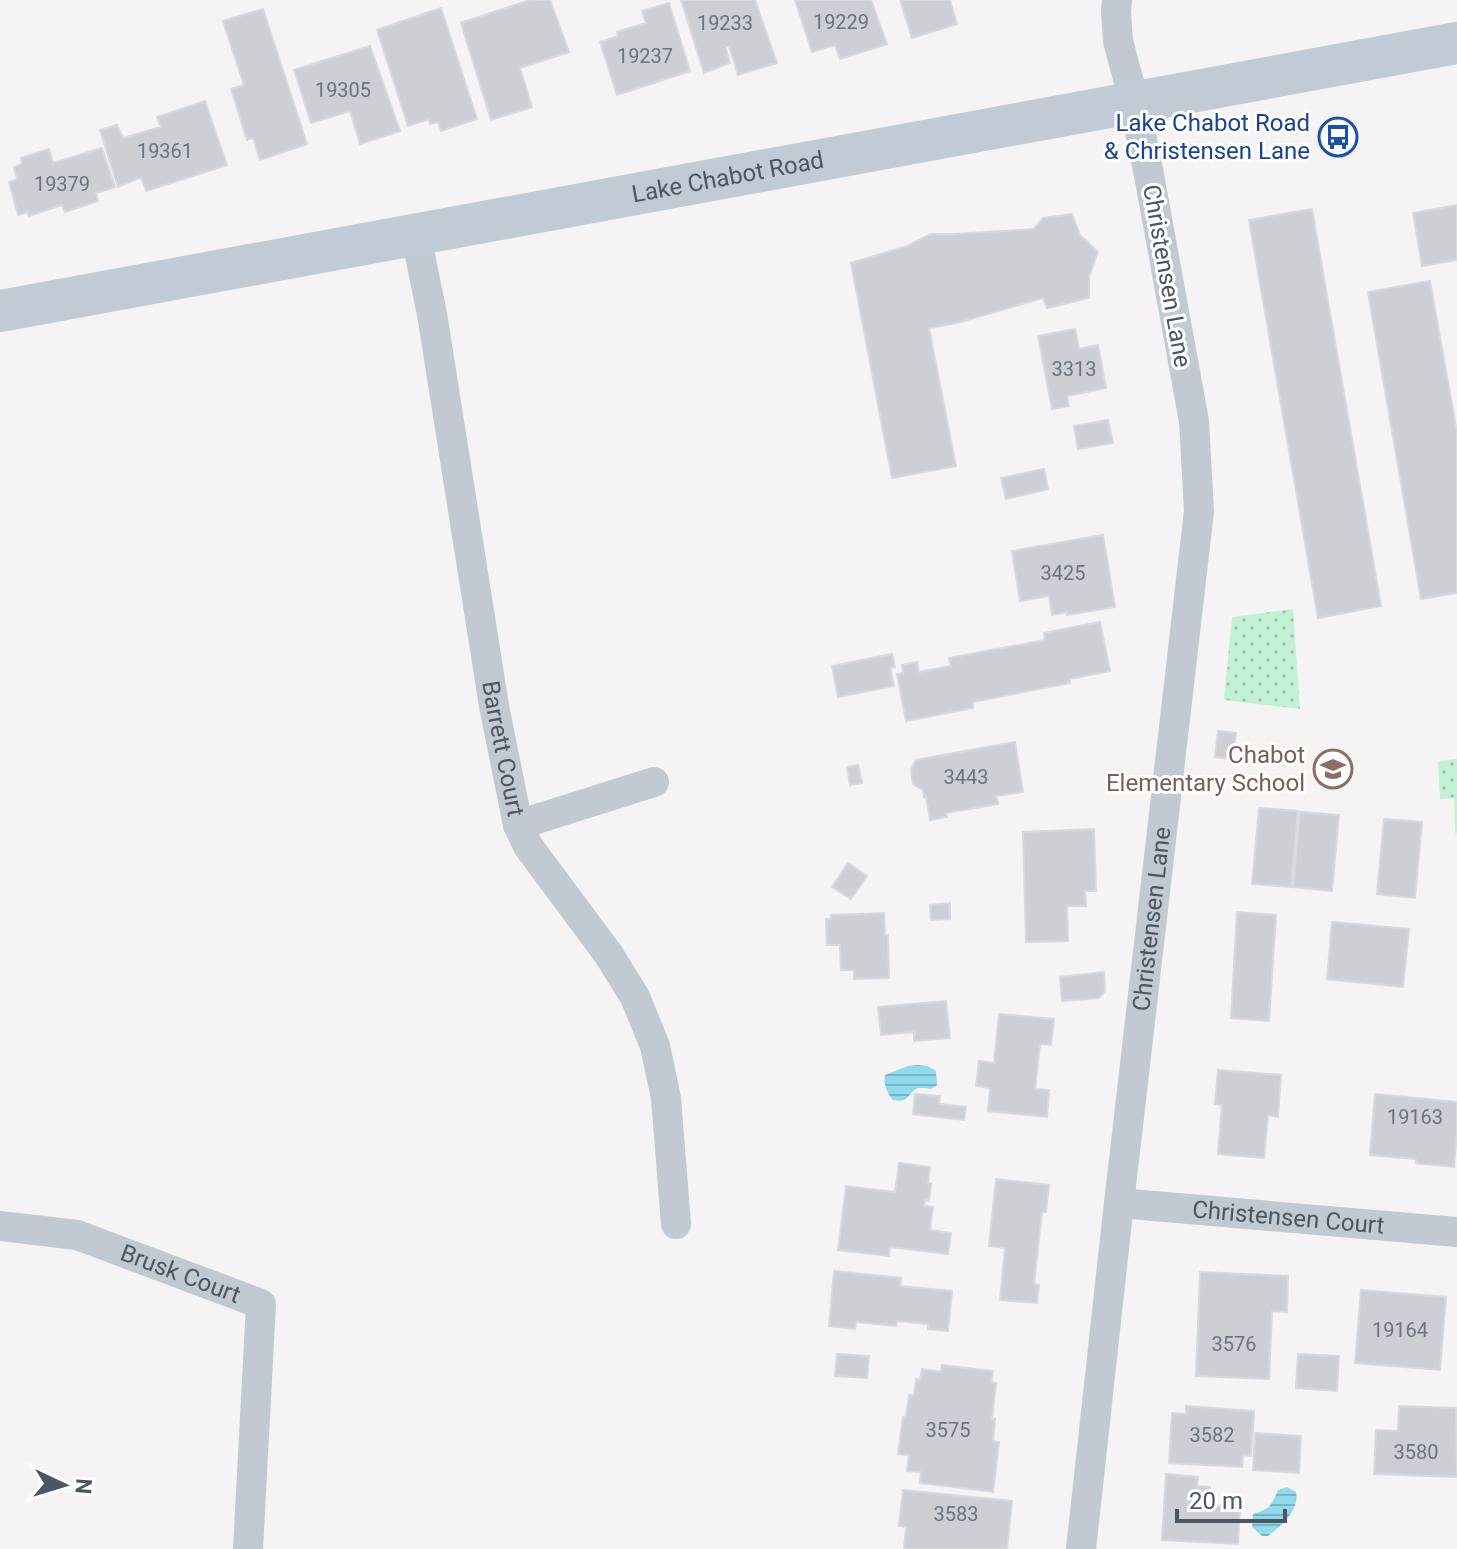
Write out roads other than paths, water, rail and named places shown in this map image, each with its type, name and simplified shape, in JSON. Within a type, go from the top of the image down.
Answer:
[{"type":"main road","name":"Lake Chabot Road","points":[[0,311],[1457,43]]},
{"type":"street","name":"Christensen Lane","points":[[1081,1549],[1199,511],[1194,421],[1149,175],[1118,41],[1117,0]]},
{"type":"street","name":"Barrett Court","points":[[416,236],[432,314],[494,706],[518,825],[528,846],[609,955],[635,997],[655,1046],[666,1098],[676,1224]]},
{"type":"street","points":[[518,825],[654,782]]},
{"type":"street","name":"Christensen Court","points":[[1119,1203],[1457,1232]]},
{"type":"street","name":"Brusk Court","points":[[0,1226],[77,1235],[261,1304],[248,1549]]},
{"type":"water","points":[[917,1065],[936,1071],[937,1085],[931,1089],[919,1088],[906,1099],[893,1100],[886,1088],[885,1075]]},
{"type":"water","points":[[1287,1487],[1296,1492],[1292,1511],[1273,1532],[1262,1536],[1252,1527],[1253,1514],[1267,1508],[1278,1490]]},
{"type":"place","name":"Lake Chabot Road & Christensen Lane","points":[[1338,137]]},
{"type":"place","name":"Chabot Elementary School","points":[[1333,769]]}]
